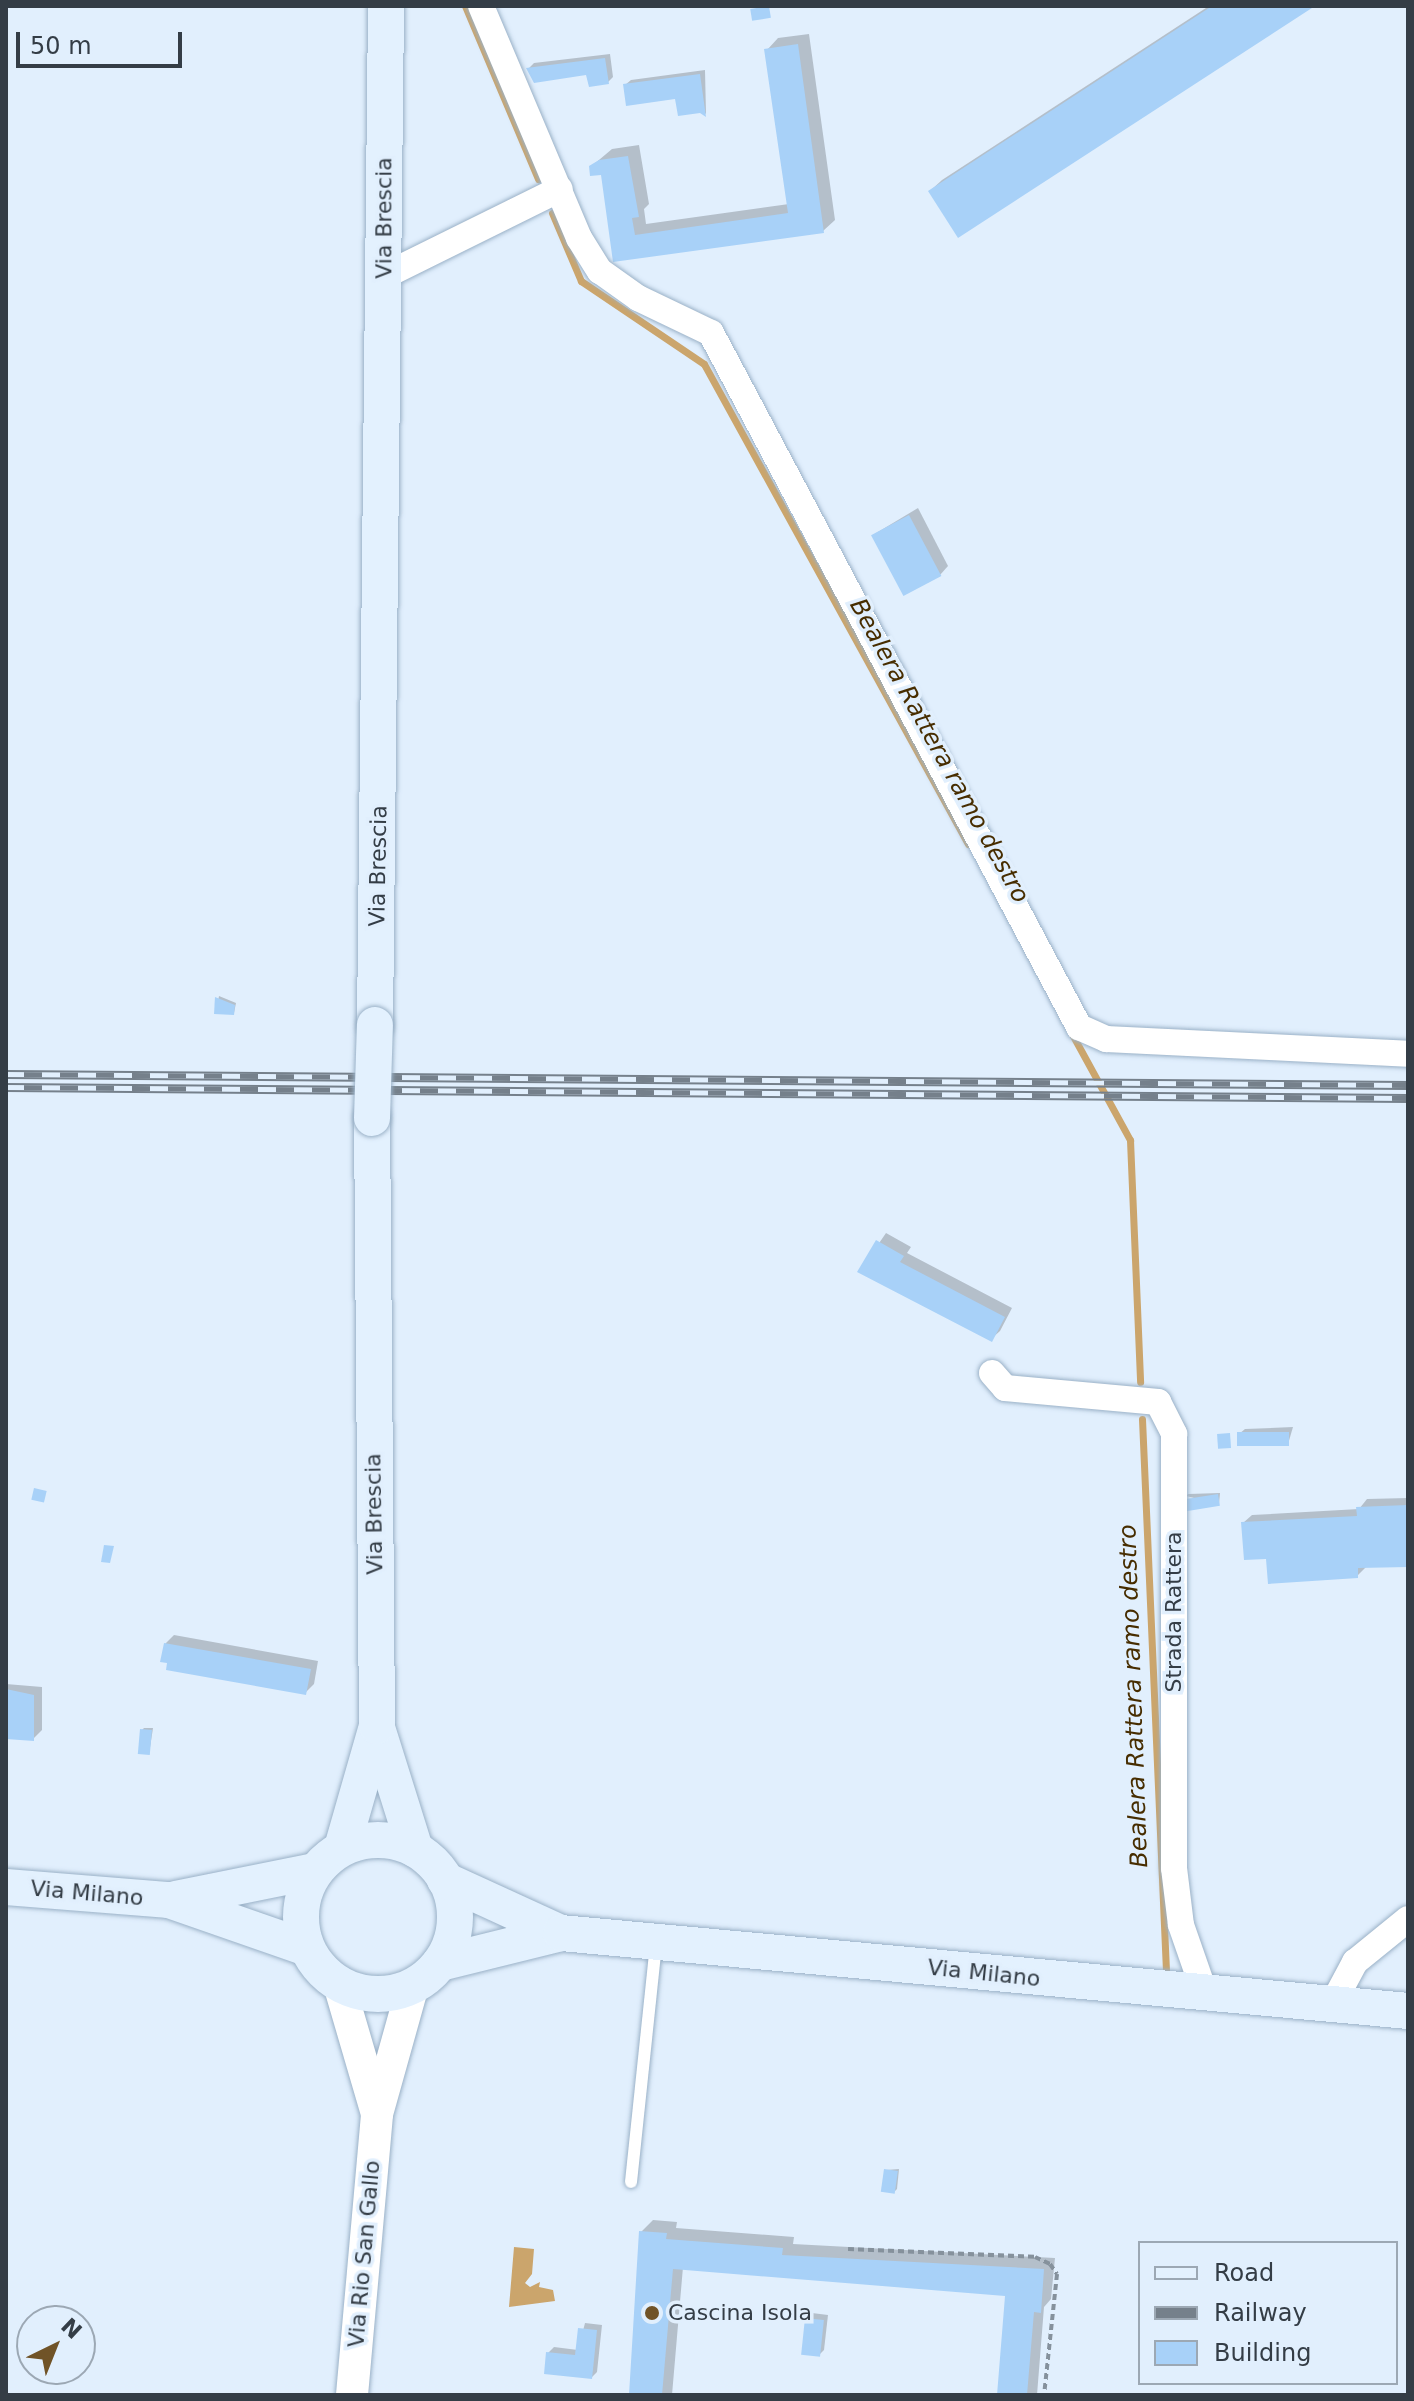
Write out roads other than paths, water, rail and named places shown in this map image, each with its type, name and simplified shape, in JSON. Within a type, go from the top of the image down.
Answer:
[{"type":"main road","name":"Via Brescia","points":[[377,1726],[372,1118],[386,6]]},
{"type":"main road","points":[[342,1848],[377,1726]]},
{"type":"main road","points":[[377,1726],[415,1849],[445,1880],[455,1922],[426,1974],[376,1993],[339,1984],[307,1948],[301,1909],[315,1871],[342,1848],[366,1841],[391,1841],[415,1849]]},
{"type":"main road","name":"Via Milano","points":[[169,1900],[315,1871]]},
{"type":"main road","name":"Via Milano","points":[[445,1880],[561,1933],[1408,2011]]},
{"type":"main road","name":"Via Milano","points":[[6,1887],[169,1900],[307,1948]]},
{"type":"main road","name":"Via Milano","points":[[426,1974],[561,1933]]},
{"type":"street","points":[[481,6],[579,238],[600,271],[638,298],[711,333],[1079,1027],[1106,1039],[1408,1054]]},
{"type":"street","points":[[384,276],[560,189]]},
{"type":"street","name":"Strada Rattera","points":[[992,1373],[1005,1388],[1158,1402],[1174,1434],[1174,1868],[1181,1925],[1205,1994]]},
{"type":"street","points":[[1332,2005],[1355,1962],[1408,1919]]},
{"type":"street","name":"Via Rio San Gallo","points":[[352,2395],[377,2114],[426,1974]]},
{"type":"street","name":"Via Rio San Gallo","points":[[339,1984],[377,2114]]},
{"type":"lane","points":[[631,2182],[657,1941]]},
{"type":"waterway","name":"Bealera Rattera ramo destro","points":[[465,6],[538,179]]},
{"type":"waterway","name":"Bealera Rattera ramo destro","points":[[552,213],[581,281],[704,364],[968,844]]},
{"type":"waterway","name":"Bealera Rattera ramo destro","points":[[1072,1034],[1130,1140],[1140,1382]]},
{"type":"waterway","name":"Bealera Rattera ramo destro","points":[[1142,1419],[1166,1971]]},
{"type":"railway","points":[[6,1074],[1408,1085]]},
{"type":"railway","points":[[6,1087],[1408,1098]]},
{"type":"place","name":"Cascina Isola","points":[[652,2313]]}]
